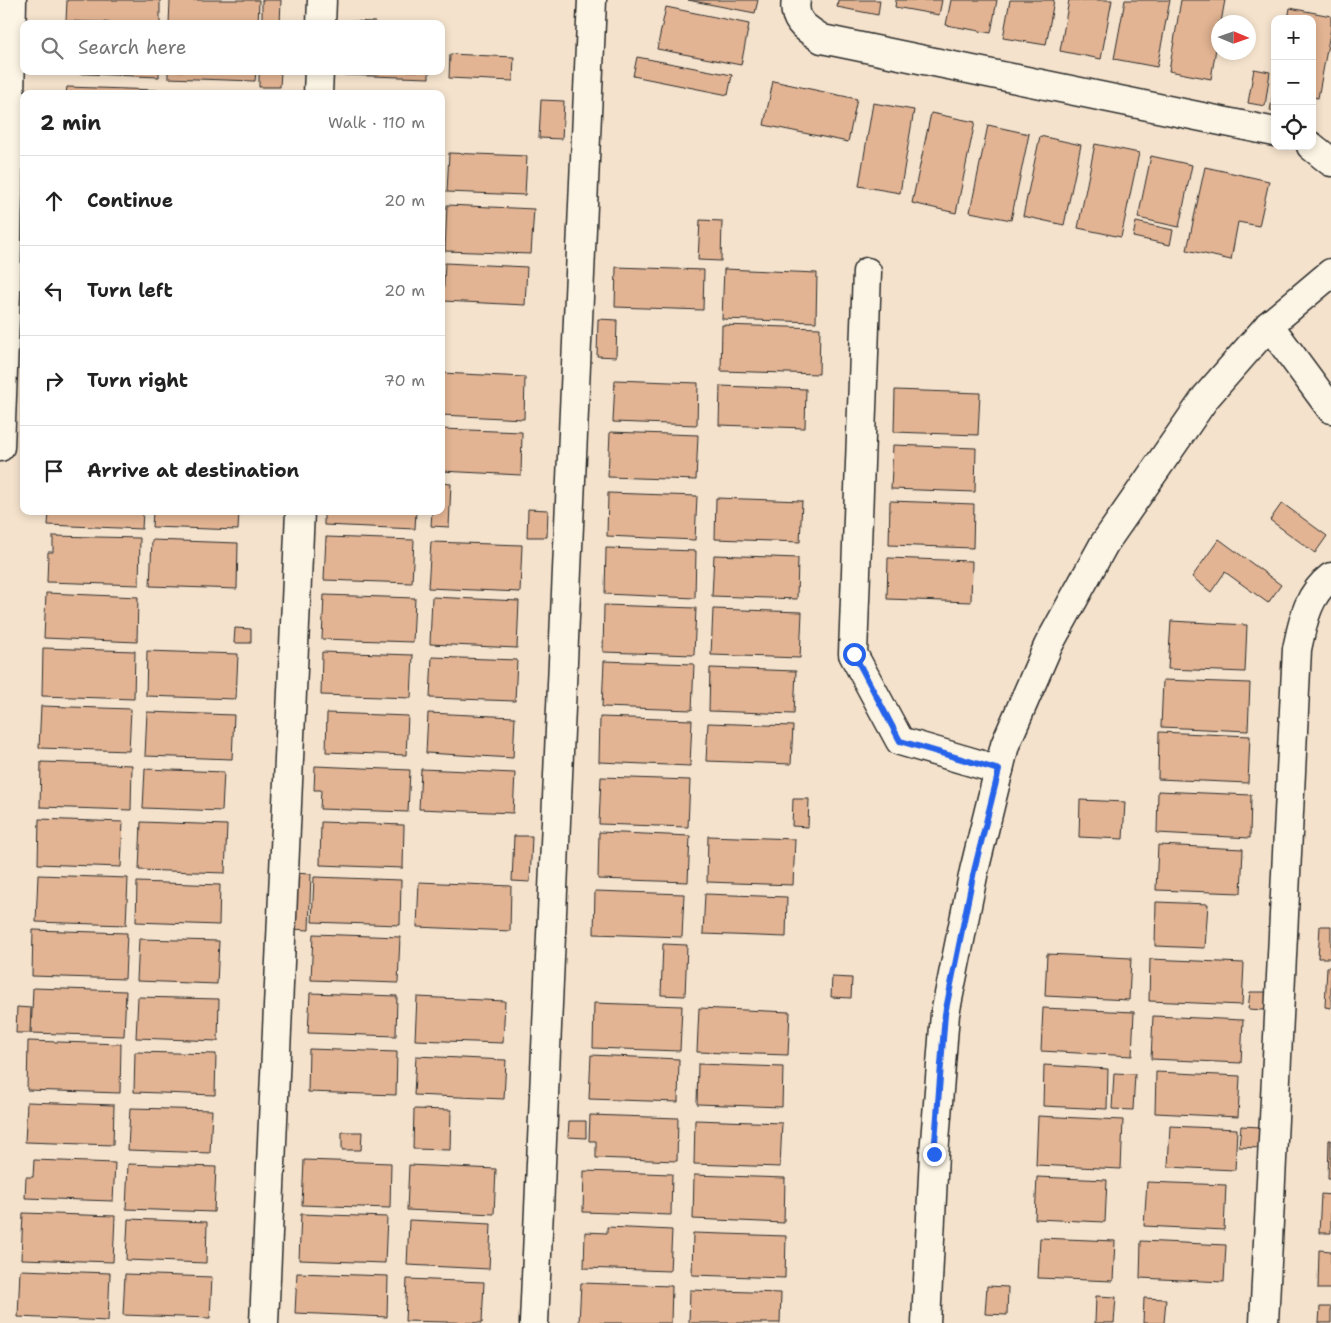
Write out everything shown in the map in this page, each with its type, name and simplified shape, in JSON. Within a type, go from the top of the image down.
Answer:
[{"type":"street","points":[[0,447],[6,293],[12,0]]},
{"type":"street","points":[[321,20],[322,0]]},
{"type":"street","points":[[534,1323],[592,0]]},
{"type":"street","points":[[796,0],[795,6],[800,24],[822,39],[1271,131]]},
{"type":"street","points":[[318,90],[319,75]]},
{"type":"street","points":[[1315,150],[1331,162]]},
{"type":"street","points":[[867,272],[854,654],[900,741],[999,770]]},
{"type":"street","points":[[926,1323],[934,1154],[945,1014],[974,871],[1005,746],[1048,646],[1104,544],[1206,397],[1268,325],[1331,273]]},
{"type":"street","points":[[1268,325],[1331,409]]},
{"type":"street","points":[[264,1323],[300,515]]},
{"type":"street","points":[[1264,1323],[1297,648],[1305,611],[1323,583],[1331,578]]},
{"type":"building","points":[[67,0],[160,0],[160,20],[66,20]]},
{"type":"building","points":[[170,0],[259,0],[258,20],[169,20]]},
{"type":"building","points":[[262,0],[281,0],[280,20],[262,20]]},
{"type":"building","points":[[688,0],[758,0],[755,13]]},
{"type":"building","points":[[838,0],[880,0],[878,15],[837,7]]},
{"type":"building","points":[[896,0],[942,0],[939,15],[895,7]]},
{"type":"building","points":[[951,0],[997,0],[991,33],[946,25]]},
{"type":"building","points":[[1010,0],[1054,0],[1046,45],[1003,38]]},
{"type":"building","points":[[1069,0],[1112,0],[1101,59],[1060,51]]},
{"type":"building","points":[[1125,0],[1170,0],[1157,67],[1114,59]]},
{"type":"building","points":[[1181,0],[1225,0],[1222,15],[1211,15],[1211,60],[1214,60],[1211,79],[1169,71]]},
{"type":"building","points":[[666,7],[749,24],[741,65],[657,49]]},
{"type":"building","points":[[1290,8],[1331,16],[1331,28],[1318,98],[1316,98],[1316,15],[1289,15]]},
{"type":"building","points":[[450,54],[514,57],[513,81],[449,78]]},
{"type":"building","points":[[637,57],[732,75],[728,95],[633,76]]},
{"type":"building","points":[[1254,69],[1270,72],[1265,106],[1248,103]]},
{"type":"building","points":[[112,75],[159,75],[159,77]]},
{"type":"building","points":[[168,75],[256,75],[255,81],[168,78]]},
{"type":"building","points":[[259,75],[281,75],[280,87],[259,87]]},
{"type":"building","points":[[344,75],[429,75],[429,78]]},
{"type":"building","points":[[773,81],[857,99],[848,142],[764,125]]},
{"type":"building","points":[[67,87],[157,90],[67,90]]},
{"type":"building","points":[[541,100],[564,101],[562,139],[539,138]]},
{"type":"building","points":[[873,103],[914,110],[900,193],[859,186]]},
{"type":"building","points":[[931,113],[975,122],[956,213],[912,203]]},
{"type":"building","points":[[988,125],[1029,134],[1011,220],[970,212]]},
{"type":"building","points":[[1040,136],[1081,145],[1064,225],[1023,216]]},
{"type":"building","points":[[1095,144],[1139,153],[1121,237],[1078,228]]},
{"type":"building","points":[[449,153],[527,156],[525,195],[447,192]]},
{"type":"building","points":[[1151,156],[1192,165],[1179,227],[1138,218]]},
{"type":"building","points":[[1205,167],[1269,181],[1259,226],[1238,222],[1231,260],[1187,250]]},
{"type":"building","points":[[447,205],[534,209],[531,254],[445,251]]},
{"type":"building","points":[[700,220],[722,221],[721,261],[698,260]]},
{"type":"building","points":[[1136,222],[1173,230],[1170,245],[1133,237]]},
{"type":"building","points":[[445,263],[527,267],[525,305],[445,301]]},
{"type":"building","points":[[616,267],[704,270],[703,310],[615,307]]},
{"type":"building","points":[[724,269],[817,273],[816,322],[722,319]]},
{"type":"building","points":[[598,319],[617,320],[616,357],[597,356]]},
{"type":"building","points":[[722,325],[820,328],[819,374],[721,371]]},
{"type":"building","points":[[445,373],[525,377],[524,419],[445,415]]},
{"type":"building","points":[[615,380],[698,383],[697,425],[613,422]]},
{"type":"building","points":[[720,386],[806,389],[805,428],[719,425]]},
{"type":"building","points":[[895,390],[980,393],[978,435],[894,432]]},
{"type":"building","points":[[445,429],[522,432],[521,475],[445,471]]},
{"type":"building","points":[[610,432],[698,435],[696,480],[608,477]]},
{"type":"building","points":[[893,445],[976,448],[975,492],[891,489]]},
{"type":"building","points":[[445,483],[451,484],[449,527],[431,526],[432,515],[445,515]]},
{"type":"building","points":[[608,493],[697,496],[695,540],[607,536]]},
{"type":"building","points":[[716,498],[802,501],[800,542],[715,539]]},
{"type":"building","points":[[890,501],[974,504],[973,548],[889,545]]},
{"type":"building","points":[[1282,503],[1327,536],[1315,553],[1270,520]]},
{"type":"building","points":[[528,509],[548,510],[547,537],[527,537]]},
{"type":"building","points":[[49,515],[143,515],[142,529],[48,525]]},
{"type":"building","points":[[153,515],[239,515],[238,530],[152,527]]},
{"type":"building","points":[[324,515],[416,515],[415,529],[324,525]]},
{"type":"building","points":[[53,536],[140,538],[139,585],[47,582],[48,552],[53,552]]},
{"type":"building","points":[[326,537],[414,540],[412,583],[324,580]]},
{"type":"building","points":[[1219,539],[1281,585],[1268,603],[1225,572],[1211,592],[1192,577]]},
{"type":"building","points":[[152,540],[238,543],[237,589],[150,586]]},
{"type":"building","points":[[431,542],[522,545],[520,592],[428,588]]},
{"type":"building","points":[[606,548],[696,551],[695,598],[605,594]]},
{"type":"building","points":[[714,555],[798,558],[797,599],[712,596]]},
{"type":"building","points":[[888,558],[972,561],[971,602],[887,599]]},
{"type":"building","points":[[46,593],[138,597],[137,642],[44,638]]},
{"type":"building","points":[[324,595],[415,598],[413,642],[322,639]]},
{"type":"building","points":[[432,597],[519,601],[517,648],[430,644]]},
{"type":"building","points":[[604,605],[696,608],[694,655],[603,652]]},
{"type":"building","points":[[713,609],[802,612],[800,658],[711,655]]},
{"type":"building","points":[[1171,621],[1247,625],[1245,672],[1168,669]]},
{"type":"building","points":[[235,628],[251,629],[251,643],[234,643]]},
{"type":"building","points":[[43,648],[135,651],[134,699],[42,696]]},
{"type":"building","points":[[147,651],[238,654],[236,699],[146,696]]},
{"type":"building","points":[[322,652],[413,655],[411,698],[321,695]]},
{"type":"building","points":[[432,657],[517,660],[515,701],[430,698]]},
{"type":"building","points":[[604,661],[694,664],[692,710],[602,707]]},
{"type":"building","points":[[710,668],[796,671],[794,714],[709,711]]},
{"type":"building","points":[[1163,680],[1250,683],[1248,731],[1161,727]]},
{"type":"building","points":[[41,706],[131,709],[129,751],[39,748]]},
{"type":"building","points":[[147,712],[234,715],[232,759],[145,756]]},
{"type":"building","points":[[327,713],[408,716],[406,755],[326,752]]},
{"type":"building","points":[[428,713],[515,717],[513,758],[426,753]]},
{"type":"building","points":[[600,717],[692,720],[690,766],[599,762]]},
{"type":"building","points":[[708,723],[793,726],[791,764],[706,761]]},
{"type":"building","points":[[1159,732],[1250,736],[1248,783],[1158,779]]},
{"type":"building","points":[[41,762],[132,765],[131,810],[40,807]]},
{"type":"building","points":[[315,766],[410,770],[408,812],[320,809],[321,790],[314,790]]},
{"type":"building","points":[[145,769],[224,772],[222,811],[143,808]]},
{"type":"building","points":[[421,769],[515,773],[513,813],[419,809]]},
{"type":"building","points":[[601,777],[690,780],[688,827],[599,824]]},
{"type":"building","points":[[1158,791],[1251,795],[1250,838],[1157,833]]},
{"type":"building","points":[[793,799],[809,799],[808,827],[792,826]]},
{"type":"building","points":[[1080,800],[1125,802],[1123,839],[1079,837]]},
{"type":"building","points":[[39,819],[123,822],[121,867],[38,864]]},
{"type":"building","points":[[141,822],[227,825],[225,873],[139,870]]},
{"type":"building","points":[[321,822],[404,825],[403,868],[320,865]]},
{"type":"building","points":[[599,832],[690,836],[688,882],[598,879]]},
{"type":"building","points":[[514,836],[532,836],[530,882],[512,881]]},
{"type":"building","points":[[708,836],[795,839],[793,885],[707,882]]},
{"type":"building","points":[[1158,845],[1243,849],[1241,893],[1156,890]]},
{"type":"building","points":[[293,873],[311,874],[309,930],[291,929]]},
{"type":"building","points":[[38,875],[128,878],[126,925],[36,922]]},
{"type":"building","points":[[314,877],[401,880],[400,925],[312,922]]},
{"type":"building","points":[[137,882],[220,885],[219,925],[136,922]]},
{"type":"building","points":[[419,882],[511,886],[510,931],[417,927]]},
{"type":"building","points":[[595,891],[684,894],[682,937],[594,934]]},
{"type":"building","points":[[705,894],[787,897],[786,937],[703,934]]},
{"type":"building","points":[[1156,902],[1208,904],[1205,948],[1155,946]]},
{"type":"building","points":[[1320,926],[1331,926],[1331,958],[1318,958]]},
{"type":"building","points":[[33,930],[127,933],[125,979],[32,976]]},
{"type":"building","points":[[313,934],[400,937],[398,983],[311,980]]},
{"type":"building","points":[[139,939],[219,941],[217,984],[137,981]]},
{"type":"building","points":[[663,944],[687,945],[685,996],[661,995]]},
{"type":"building","points":[[1047,954],[1131,958],[1129,1000],[1045,996]]},
{"type":"building","points":[[1150,959],[1244,963],[1242,1005],[1149,1001]]},
{"type":"building","points":[[1327,967],[1331,967],[1331,1008],[1325,1007]]},
{"type":"building","points":[[832,977],[852,978],[851,998],[831,997]]},
{"type":"building","points":[[33,988],[126,991],[124,1036],[31,1033]]},
{"type":"building","points":[[1250,992],[1266,992],[1265,1010],[1248,1009]]},
{"type":"building","points":[[310,993],[397,996],[396,1036],[308,1033]]},
{"type":"building","points":[[138,997],[219,999],[218,1041],[136,1038]]},
{"type":"building","points":[[417,997],[505,1001],[503,1043],[415,1040]]},
{"type":"building","points":[[594,1003],[682,1006],[680,1051],[593,1048]]},
{"type":"building","points":[[17,1007],[31,1008],[30,1033],[16,1033]]},
{"type":"building","points":[[699,1008],[790,1012],[788,1055],[697,1052]]},
{"type":"building","points":[[1043,1008],[1134,1012],[1132,1056],[1041,1051]]},
{"type":"building","points":[[1153,1016],[1243,1020],[1241,1063],[1151,1059]]},
{"type":"building","points":[[28,1041],[121,1044],[120,1093],[27,1090]]},
{"type":"building","points":[[309,1049],[397,1052],[396,1095],[308,1092]]},
{"type":"building","points":[[135,1052],[216,1054],[215,1095],[134,1092]]},
{"type":"building","points":[[591,1055],[679,1059],[678,1102],[589,1099]]},
{"type":"building","points":[[416,1056],[506,1060],[504,1099],[414,1095]]},
{"type":"building","points":[[698,1064],[783,1067],[782,1107],[697,1104]]},
{"type":"building","points":[[1044,1065],[1108,1069],[1107,1109],[1043,1106]]},
{"type":"building","points":[[1156,1072],[1240,1076],[1238,1117],[1155,1113]]},
{"type":"building","points":[[1114,1073],[1135,1074],[1133,1110],[1112,1109]]},
{"type":"building","points":[[27,1102],[114,1105],[113,1145],[25,1142]]},
{"type":"building","points":[[130,1108],[212,1110],[210,1153],[128,1150]]},
{"type":"building","points":[[414,1109],[451,1110],[450,1150],[413,1149]]},
{"type":"building","points":[[590,1115],[678,1118],[677,1161],[596,1158],[596,1141],[589,1141]]},
{"type":"building","points":[[1038,1116],[1123,1120],[1121,1169],[1036,1165]]},
{"type":"building","points":[[695,1120],[782,1123],[780,1167],[694,1164]]},
{"type":"building","points":[[569,1121],[586,1121],[586,1138],[568,1137]]},
{"type":"building","points":[[1170,1126],[1237,1129],[1235,1170],[1168,1167]]},
{"type":"building","points":[[1241,1126],[1261,1127],[1260,1148],[1239,1147]]},
{"type":"building","points":[[342,1132],[362,1132],[361,1150],[342,1150]]},
{"type":"building","points":[[1329,1140],[1331,1140],[1331,1179],[1328,1179]]},
{"type":"building","points":[[34,1160],[115,1163],[113,1201],[25,1198],[26,1177],[33,1177]]},
{"type":"building","points":[[304,1160],[391,1163],[390,1208],[302,1205]]},
{"type":"building","points":[[128,1164],[216,1167],[214,1212],[126,1209]]},
{"type":"building","points":[[409,1165],[496,1169],[494,1214],[407,1210]]},
{"type":"building","points":[[584,1171],[672,1174],[671,1215],[583,1212]]},
{"type":"building","points":[[694,1175],[785,1178],[784,1223],[693,1219]]},
{"type":"building","points":[[1037,1177],[1107,1180],[1105,1222],[1035,1219]]},
{"type":"building","points":[[1147,1182],[1226,1185],[1224,1230],[1144,1226]]},
{"type":"building","points":[[1321,1194],[1331,1195],[1331,1233],[1319,1233]]},
{"type":"building","points":[[23,1213],[115,1216],[113,1262],[21,1259]]},
{"type":"building","points":[[301,1214],[387,1217],[385,1263],[299,1260]]},
{"type":"building","points":[[128,1219],[207,1222],[206,1263],[126,1260]]},
{"type":"building","points":[[409,1220],[491,1224],[489,1269],[407,1265]]},
{"type":"building","points":[[607,1227],[672,1230],[670,1271],[584,1268],[585,1232],[607,1233]]},
{"type":"building","points":[[693,1233],[786,1236],[785,1278],[692,1275]]},
{"type":"building","points":[[1040,1238],[1115,1241],[1113,1281],[1038,1278]]},
{"type":"building","points":[[1141,1241],[1226,1245],[1224,1282],[1140,1278]]},
{"type":"building","points":[[1319,1250],[1331,1251],[1331,1289],[1318,1289]]},
{"type":"building","points":[[20,1270],[110,1273],[108,1321],[18,1317]]},
{"type":"building","points":[[297,1273],[388,1276],[387,1317],[295,1313]]},
{"type":"building","points":[[125,1274],[212,1277],[210,1318],[123,1315]]},
{"type":"building","points":[[407,1279],[484,1282],[482,1323],[405,1321]]},
{"type":"building","points":[[581,1283],[672,1286],[671,1323],[579,1323]]},
{"type":"building","points":[[987,1286],[1008,1287],[1007,1315],[985,1314]]},
{"type":"building","points":[[690,1290],[781,1293],[780,1323],[689,1323]]},
{"type":"building","points":[[1096,1296],[1116,1297],[1114,1323],[1095,1323]]},
{"type":"building","points":[[1144,1298],[1166,1299],[1164,1323],[1143,1323]]},
{"type":"building","points":[[1320,1307],[1331,1307],[1331,1323],[1319,1323]]},
{"type":"route","points":[[854,654],[900,741],[999,770],[974,871],[945,1014],[934,1154]]}]
